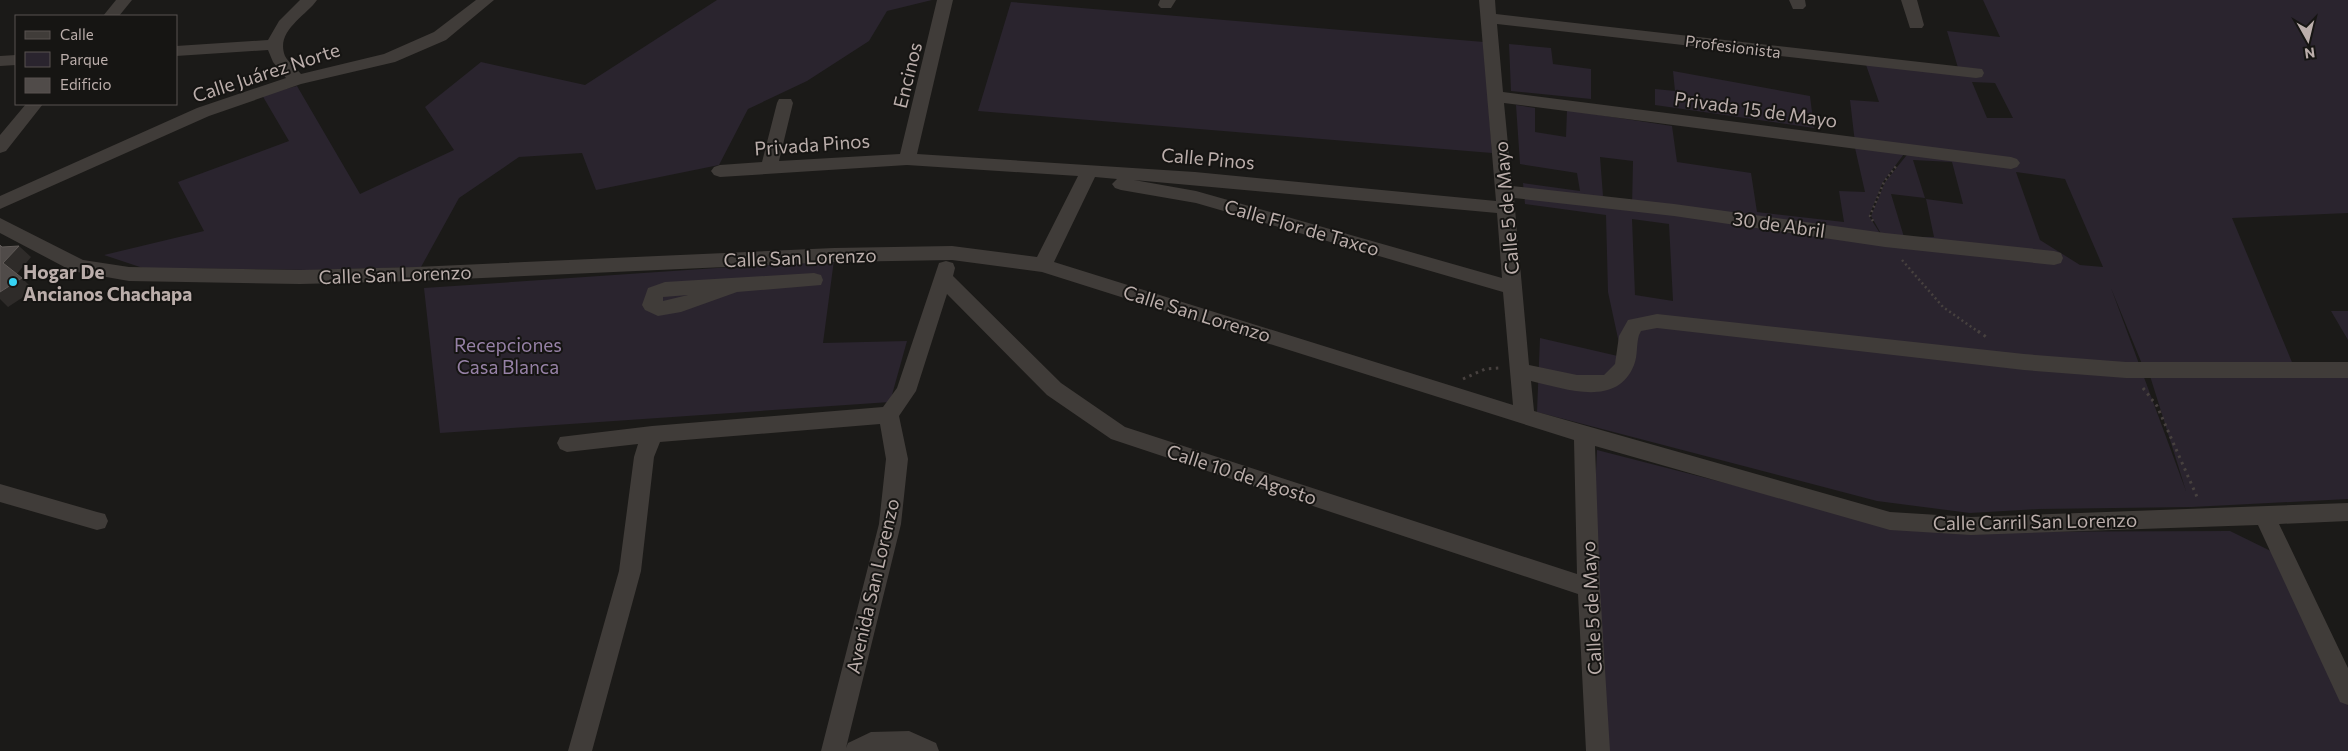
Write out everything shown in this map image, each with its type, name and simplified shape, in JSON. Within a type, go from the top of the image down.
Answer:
[{"type":"street","points":[[111,15],[124,0]]},
{"type":"street","points":[[297,80],[277,55],[275,45],[277,37],[298,10],[309,0]]},
{"type":"street","name":"Calle Juárez Norte","points":[[0,203],[203,112],[297,80],[389,58],[440,36],[486,0]]},
{"type":"street","name":"Encinos","points":[[907,159],[945,0]]},
{"type":"street","name":"Calle 5 de Mayo","points":[[1488,0],[1524,417]]},
{"type":"street","points":[[1910,0],[1916,26]]},
{"type":"street","name":"Profesionista","points":[[1489,18],[1976,73]]},
{"type":"street","points":[[178,51],[275,45]]},
{"type":"street","points":[[0,61],[15,60]]},
{"type":"street","name":"Privada 15 de Mayo","points":[[1496,96],[2011,163]]},
{"type":"street","points":[[769,168],[785,102]]},
{"type":"street","points":[[0,146],[34,105]]},
{"type":"street","name":"Privada Pinos","points":[[720,172],[907,159]]},
{"type":"street","name":"Calle Pinos","points":[[907,159],[1089,174],[1204,179],[1505,199]]},
{"type":"street","points":[[1043,265],[1089,174]]},
{"type":"street","name":"Calle Flor de Taxco","points":[[1089,174],[1196,197],[1513,288]]},
{"type":"street","name":"30 de Abril","points":[[1505,199],[1674,210],[1885,240],[2054,258]]},
{"type":"street","name":"Calle San Lorenzo","points":[[0,225],[80,266],[129,274],[300,277],[764,258],[952,253],[1043,265],[1524,417],[1584,434]]},
{"type":"street","points":[[567,443],[652,434],[889,415],[906,391],[952,253]]},
{"type":"street","points":[[763,284],[764,258]]},
{"type":"street","name":"Calle 10 de Agosto","points":[[943,278],[1054,389],[1118,433],[1589,588]]},
{"type":"street","points":[[732,286],[814,280]]},
{"type":"street","points":[[1520,371],[1593,384],[1607,383],[1617,378],[1627,359],[1627,336],[1631,330],[1636,325],[1657,321],[2024,362],[2126,370],[2348,370]]},
{"type":"street","name":"Avenida San Lorenzo","points":[[833,751],[890,524],[897,459],[889,415]]},
{"type":"street","points":[[580,751],[630,571],[644,457],[652,434]]},
{"type":"street","name":"Calle 5 de Mayo","points":[[1584,434],[1589,588],[1598,751]]},
{"type":"street","name":"Calle Carril San Lorenzo","points":[[1584,434],[1890,521],[1971,526],[2348,512]]},
{"type":"street","points":[[0,494],[97,521]]},
{"type":"street","points":[[2264,514],[2348,694]]},
{"type":"street","points":[[857,751],[872,744],[909,743],[927,751]]},
{"type":"path","points":[[1908,151],[1884,182],[1870,216],[1885,240],[1943,307],[1992,340]]},
{"type":"path","points":[[1446,391],[1457,382],[1477,372],[1494,367],[1520,371]]},
{"type":"path","points":[[2126,370],[2157,406],[2205,517]]},
{"type":"green space","points":[[717,0],[932,0],[887,11],[869,41],[807,81],[748,109],[719,165],[596,190],[582,153],[519,157],[459,198],[421,267],[309,270],[143,268],[104,255],[204,231],[178,182],[289,141],[262,95],[297,86],[360,194],[454,150],[425,107],[481,62],[585,85]]},
{"type":"green space","points":[[1983,0],[2348,0],[2348,213],[2232,218],[2294,367],[2144,369],[2111,288],[2186,491],[2150,376],[2348,376],[2348,499],[2192,507],[2039,509],[1970,513],[1877,501],[1537,412],[1540,338],[1622,357],[1608,292],[1606,215],[1525,204],[1523,183],[1580,191],[1577,173],[1520,164],[1516,105],[1535,108],[1535,132],[1566,137],[1567,110],[1672,126],[1677,162],[1751,173],[1757,212],[1844,222],[1839,191],[1865,192],[1855,148],[1904,154],[1883,182],[1869,216],[1888,246],[1871,216],[1885,182],[1910,151],[1855,143],[1850,100],[1879,102],[1865,62],[1959,71],[1947,31],[2000,37]],"holes":[[[1972,82],[1995,83],[2013,118],[1987,118]],[[1600,157],[1633,161],[1632,207],[1603,196]],[[1913,160],[1952,162],[1963,204],[1926,199],[1934,237],[1904,237],[1891,194],[1925,198]],[[2016,172],[2065,179],[2103,267],[2080,265],[2040,240]],[[1632,219],[1669,224],[1673,301],[1635,295]]]},
{"type":"green space","points":[[1011,2],[1484,42],[1492,153],[978,111]]},
{"type":"green space","points":[[1509,44],[1551,48],[1553,64],[1591,69],[1591,99],[1511,91]]},
{"type":"green space","points":[[1673,71],[1810,96],[1814,128],[1655,105],[1655,89],[1675,91]]},
{"type":"green space","name":"Recepciones Casa Blanca","points":[[834,260],[823,343],[907,341],[890,402],[440,433],[424,288]]},
{"type":"green space","points":[[2331,311],[2348,311],[2348,340]]},
{"type":"green space","points":[[1597,450],[1788,499],[1973,532],[2230,531],[2283,557],[2348,706],[2348,751],[1609,751],[1590,591]]},
{"type":"building","points":[[0,245],[2,247],[19,246],[3,263],[22,278],[0,292]]},
{"type":"place","name":"Hogar De Ancianos Chachapa","points":[[13,282]]}]
